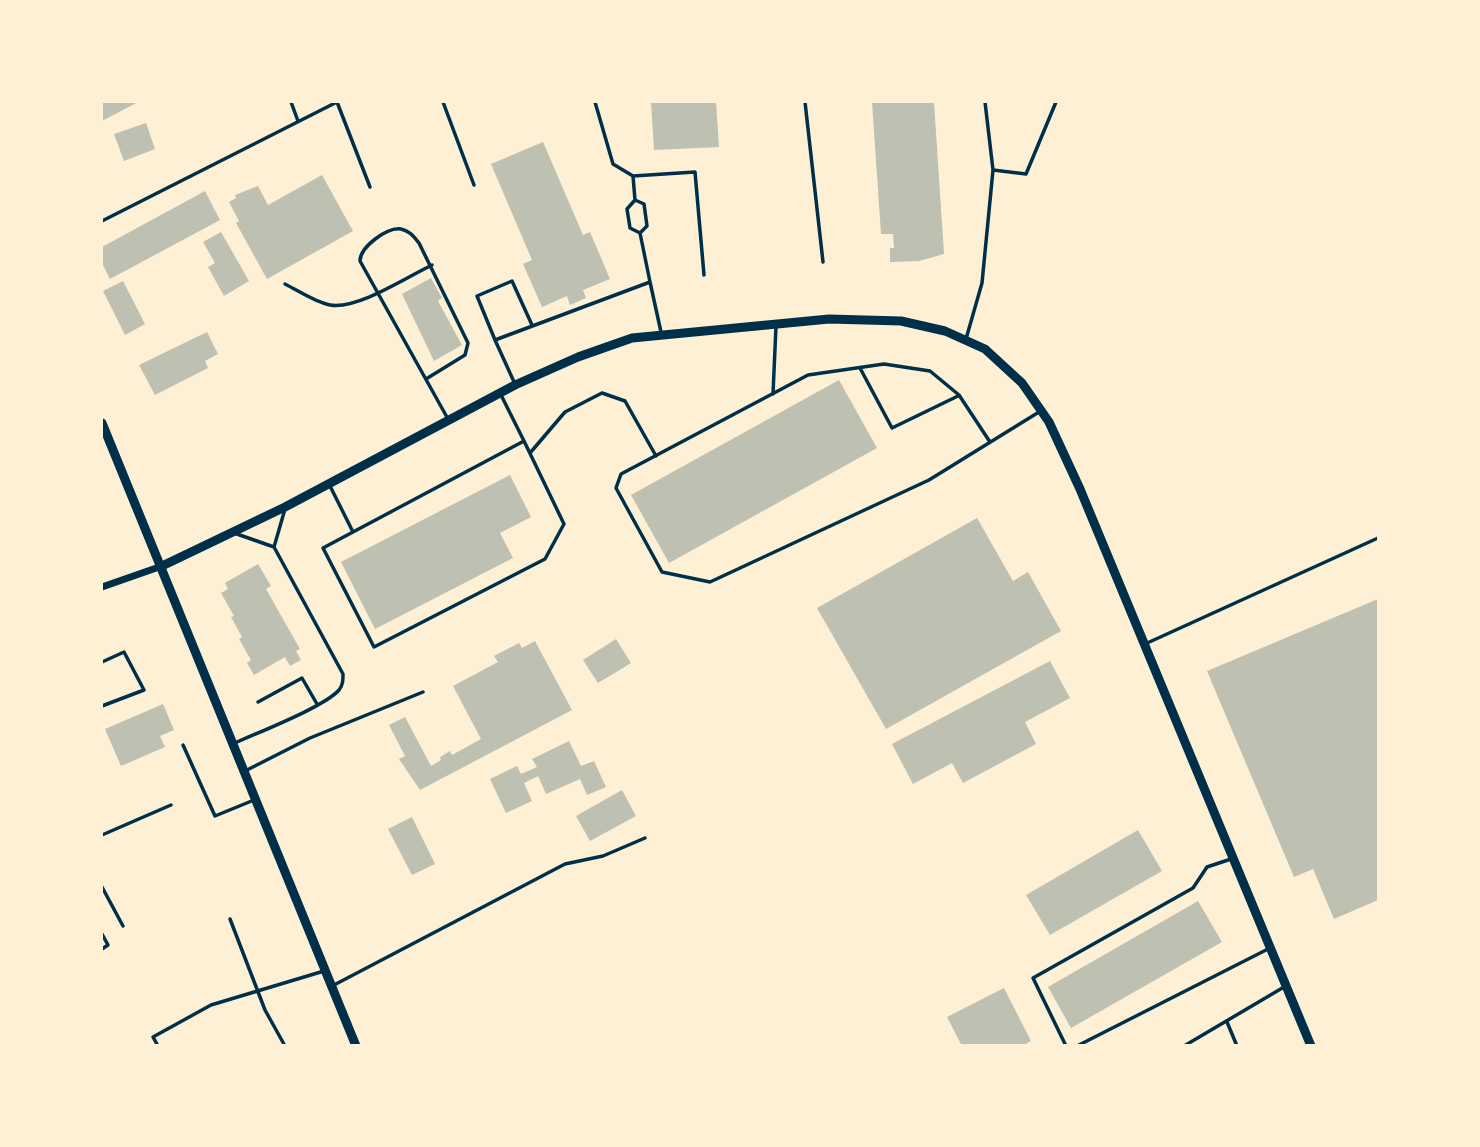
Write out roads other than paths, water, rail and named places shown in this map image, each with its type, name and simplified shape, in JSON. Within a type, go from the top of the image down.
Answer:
[{"type":"street","points":[[102,587],[162,566],[285,507],[515,385],[578,357],[632,338],[829,319],[901,321],[966,339],[985,349],[1022,383],[1041,411],[1080,489],[1311,1045]]},
{"type":"street","points":[[102,423],[356,1045]]},
{"type":"lane","points":[[291,102],[298,121]]},
{"type":"lane","points":[[102,221],[337,102],[370,187]]},
{"type":"lane","points":[[443,102],[474,185]]},
{"type":"lane","points":[[595,102],[613,164],[633,176],[695,173],[704,275]]},
{"type":"lane","points":[[805,102],[823,262]]},
{"type":"lane","points":[[966,339],[982,283],[993,170],[985,102]]},
{"type":"lane","points":[[993,170],[1026,174],[1056,102]]},
{"type":"lane","points":[[633,176],[635,200],[627,209],[630,228],[640,233]]},
{"type":"lane","points":[[635,200],[644,204],[646,215],[647,226],[640,233]]},
{"type":"lane","points":[[426,379],[465,355],[469,348],[432,265],[412,234],[394,230],[367,245],[360,256],[378,292],[449,421]]},
{"type":"lane","points":[[640,233],[661,334]]},
{"type":"lane","points":[[285,284],[329,305],[342,306],[378,292],[432,265]]},
{"type":"lane","points":[[515,385],[477,296],[512,281],[532,325]]},
{"type":"lane","points":[[495,340],[650,282]]},
{"type":"lane","points":[[773,394],[776,324]]},
{"type":"lane","points":[[990,442],[959,395],[930,371],[884,364],[808,375],[621,474],[615,488],[662,572],[710,582],[929,480],[1041,411]]},
{"type":"lane","points":[[860,368],[892,428],[959,395]]},
{"type":"lane","points":[[500,393],[524,441],[530,453],[564,524],[545,559],[374,648],[323,548],[524,441]]},
{"type":"lane","points":[[530,453],[565,412],[602,393],[625,401],[656,456]]},
{"type":"lane","points":[[329,484],[353,532]]},
{"type":"lane","points":[[274,548],[285,507]]},
{"type":"lane","points":[[232,532],[274,548],[343,674],[343,684],[338,691],[234,744]]},
{"type":"lane","points":[[1144,644],[1378,538]]},
{"type":"lane","points":[[102,662],[124,652],[144,690],[102,706]]},
{"type":"lane","points":[[258,702],[302,678],[317,704]]},
{"type":"lane","points":[[245,771],[310,738],[423,692]]},
{"type":"lane","points":[[183,746],[215,816],[256,799]]},
{"type":"lane","points":[[102,835],[171,805]]},
{"type":"lane","points":[[332,986],[565,864],[603,856],[645,838]]},
{"type":"lane","points":[[1066,1045],[1033,978],[1193,888],[1207,867],[1233,858]]},
{"type":"lane","points":[[102,887],[123,926]]},
{"type":"lane","points":[[230,919],[258,990],[285,1045]]},
{"type":"lane","points":[[102,933],[108,945],[102,949]]},
{"type":"lane","points":[[1077,1045],[1270,948]]},
{"type":"lane","points":[[158,1045],[153,1037],[211,1004],[326,971]]},
{"type":"lane","points":[[1184,1045],[1286,986]]},
{"type":"lane","points":[[1227,1021],[1237,1045]]}]
